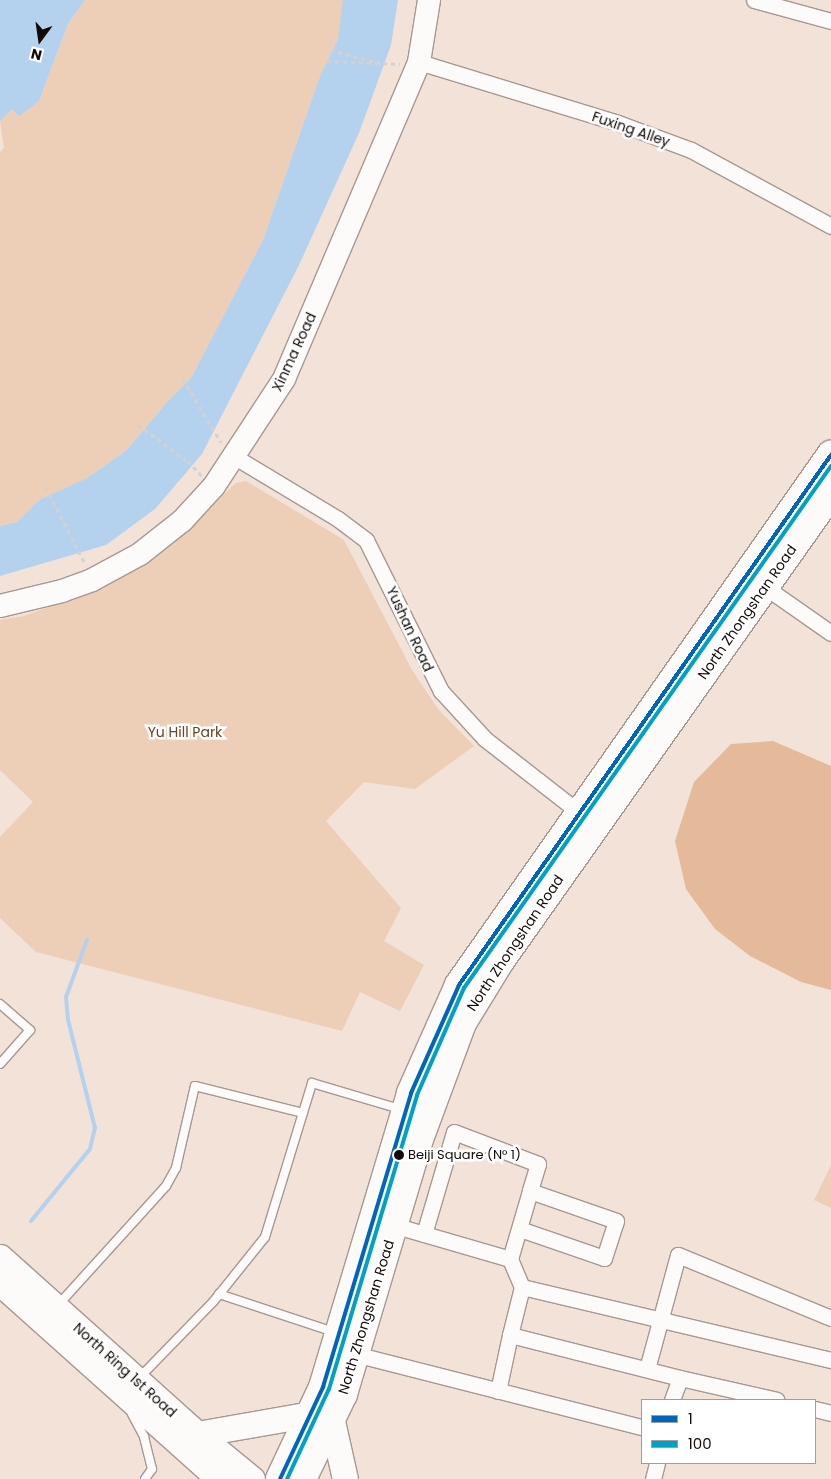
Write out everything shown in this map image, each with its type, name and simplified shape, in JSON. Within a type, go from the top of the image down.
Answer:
[{"type":"highway","name":"North Zhongshan Road","points":[[347,1344],[405,1110],[433,1040],[459,985],[831,455]]},
{"type":"highway","name":"North Zhongshan Road","points":[[302,1479],[347,1344],[393,1225],[447,1056],[477,996],[831,494]]},
{"type":"highway","name":"North Zhongshan Road","points":[[280,1479],[322,1418]]},
{"type":"main road","name":"North Ring 1st Road","points":[[0,1257],[56,1308],[128,1386]]},
{"type":"main road","name":"North Ring 1st Road","points":[[0,1283],[128,1386],[190,1442],[219,1479]]},
{"type":"main road","points":[[190,1479],[190,1442],[322,1418],[345,1479]]},
{"type":"main road","name":"North Ring 1st Road","points":[[190,1442],[252,1479]]},
{"type":"street","name":"Xinma Road","points":[[0,606],[62,591],[92,580],[140,554],[182,521],[214,486],[235,458],[284,379],[419,62],[429,0]]},
{"type":"street","points":[[754,0],[831,21]]},
{"type":"street","name":"Fuxing Alley","points":[[419,62],[618,124],[691,150],[831,226]]},
{"type":"street","name":"Yushan Road","points":[[235,458],[338,519],[366,540],[441,691],[485,739],[580,813]]},
{"type":"street","points":[[765,587],[831,633]]},
{"type":"street","points":[[424,1234],[454,1132],[538,1164],[510,1259],[522,1287],[498,1390]]},
{"type":"street","points":[[520,1228],[604,1258],[616,1221],[530,1191]]},
{"type":"street","points":[[393,1225],[510,1259]]},
{"type":"street","points":[[647,1369],[658,1319],[678,1255],[831,1318]]},
{"type":"street","points":[[522,1287],[831,1360]]},
{"type":"street","points":[[510,1335],[680,1378],[773,1399]]},
{"type":"street","points":[[347,1344],[498,1390],[641,1427]]},
{"type":"street","points":[[672,1399],[680,1378]]},
{"type":"street","points":[[816,1409],[831,1413]]},
{"type":"street","points":[[653,1479],[657,1464]]},
{"type":"lane","points":[[0,1004],[30,1030],[0,1064]]},
{"type":"lane","points":[[145,1479],[152,1469],[128,1386],[219,1294],[265,1237],[312,1083],[405,1110]]},
{"type":"lane","points":[[56,1308],[166,1186],[176,1168],[195,1086],[303,1113]]},
{"type":"lane","points":[[219,1294],[347,1344]]},
{"type":"path","points":[[327,61],[390,65],[330,50]]},
{"type":"path","points":[[183,379],[215,436]]},
{"type":"path","points":[[138,426],[188,461],[194,469]]},
{"type":"path","points":[[46,487],[83,557]]},
{"type":"green space","points":[[85,0],[343,0],[343,14],[338,39],[320,76],[263,240],[191,378],[167,402],[127,450],[87,478],[39,500],[17,522],[0,526],[0,152],[4,148],[0,121],[12,109],[39,101],[68,24]]},
{"type":"green space","name":"Yu Hill Park","points":[[246,481],[344,540],[412,670],[438,709],[474,746],[415,789],[364,782],[326,821],[401,908],[384,941],[424,965],[400,1011],[360,992],[342,1031],[36,952],[0,918],[0,837],[33,802],[0,770],[0,620],[24,616],[98,589],[204,512],[236,483]]},
{"type":"green space","points":[[831,1165],[831,1208],[814,1200]]},
{"type":"shaded area","points":[[773,741],[831,766],[831,990],[801,982],[750,956],[715,929],[686,889],[675,841],[694,782],[731,744]]},
{"type":"water","points":[[0,0],[85,0],[68,24],[39,101],[19,116],[12,109],[0,121]]},
{"type":"water","points":[[343,0],[398,0],[391,45],[359,133],[299,265],[202,454],[155,509],[106,545],[0,576],[0,526],[17,522],[39,500],[87,478],[127,450],[167,402],[191,378],[263,240],[320,76],[338,39]]},
{"type":"waterway","points":[[31,1221],[90,1149],[95,1128],[68,1020],[66,997],[87,940]]},
{"type":"transit line","name":"1","points":[[280,1479],[323,1387],[411,1093],[459,985],[831,455]]},
{"type":"transit line","name":"100","points":[[287,1479],[329,1389],[417,1095],[464,988],[831,466]]},
{"type":"place","name":"Beiji Square (N° 1)","points":[[399,1155]]}]
